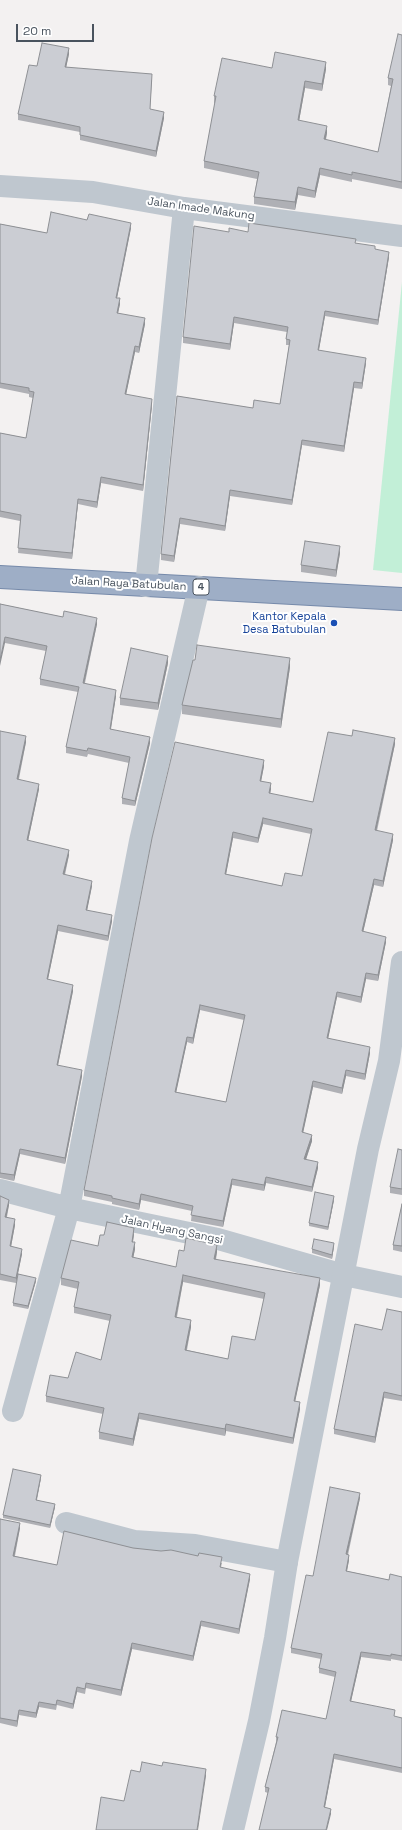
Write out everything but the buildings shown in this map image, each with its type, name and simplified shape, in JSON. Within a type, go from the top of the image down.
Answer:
[{"type":"highway","name":"Jalan Raya Batubulan","points":[[0,577],[402,599]]},
{"type":"street","name":"Jalan Imade Makung","points":[[0,186],[93,192],[184,208],[402,236]]},
{"type":"street","points":[[146,586],[184,208]]},
{"type":"street","points":[[13,1410],[68,1208],[140,841],[199,587]]},
{"type":"street","points":[[233,1830],[259,1721],[275,1638],[287,1562],[368,1149],[389,1061],[402,962]]},
{"type":"street","name":"Jalan Hyang Sangsi","points":[[0,1190],[68,1208],[218,1240],[344,1275],[402,1287]]},
{"type":"street","points":[[66,1523],[134,1541],[195,1546],[287,1562]]},
{"type":"green space","points":[[402,282],[402,573],[373,570]]},
{"type":"place","name":"Kantor Kepala Desa Batubulan","points":[[334,623]]}]
